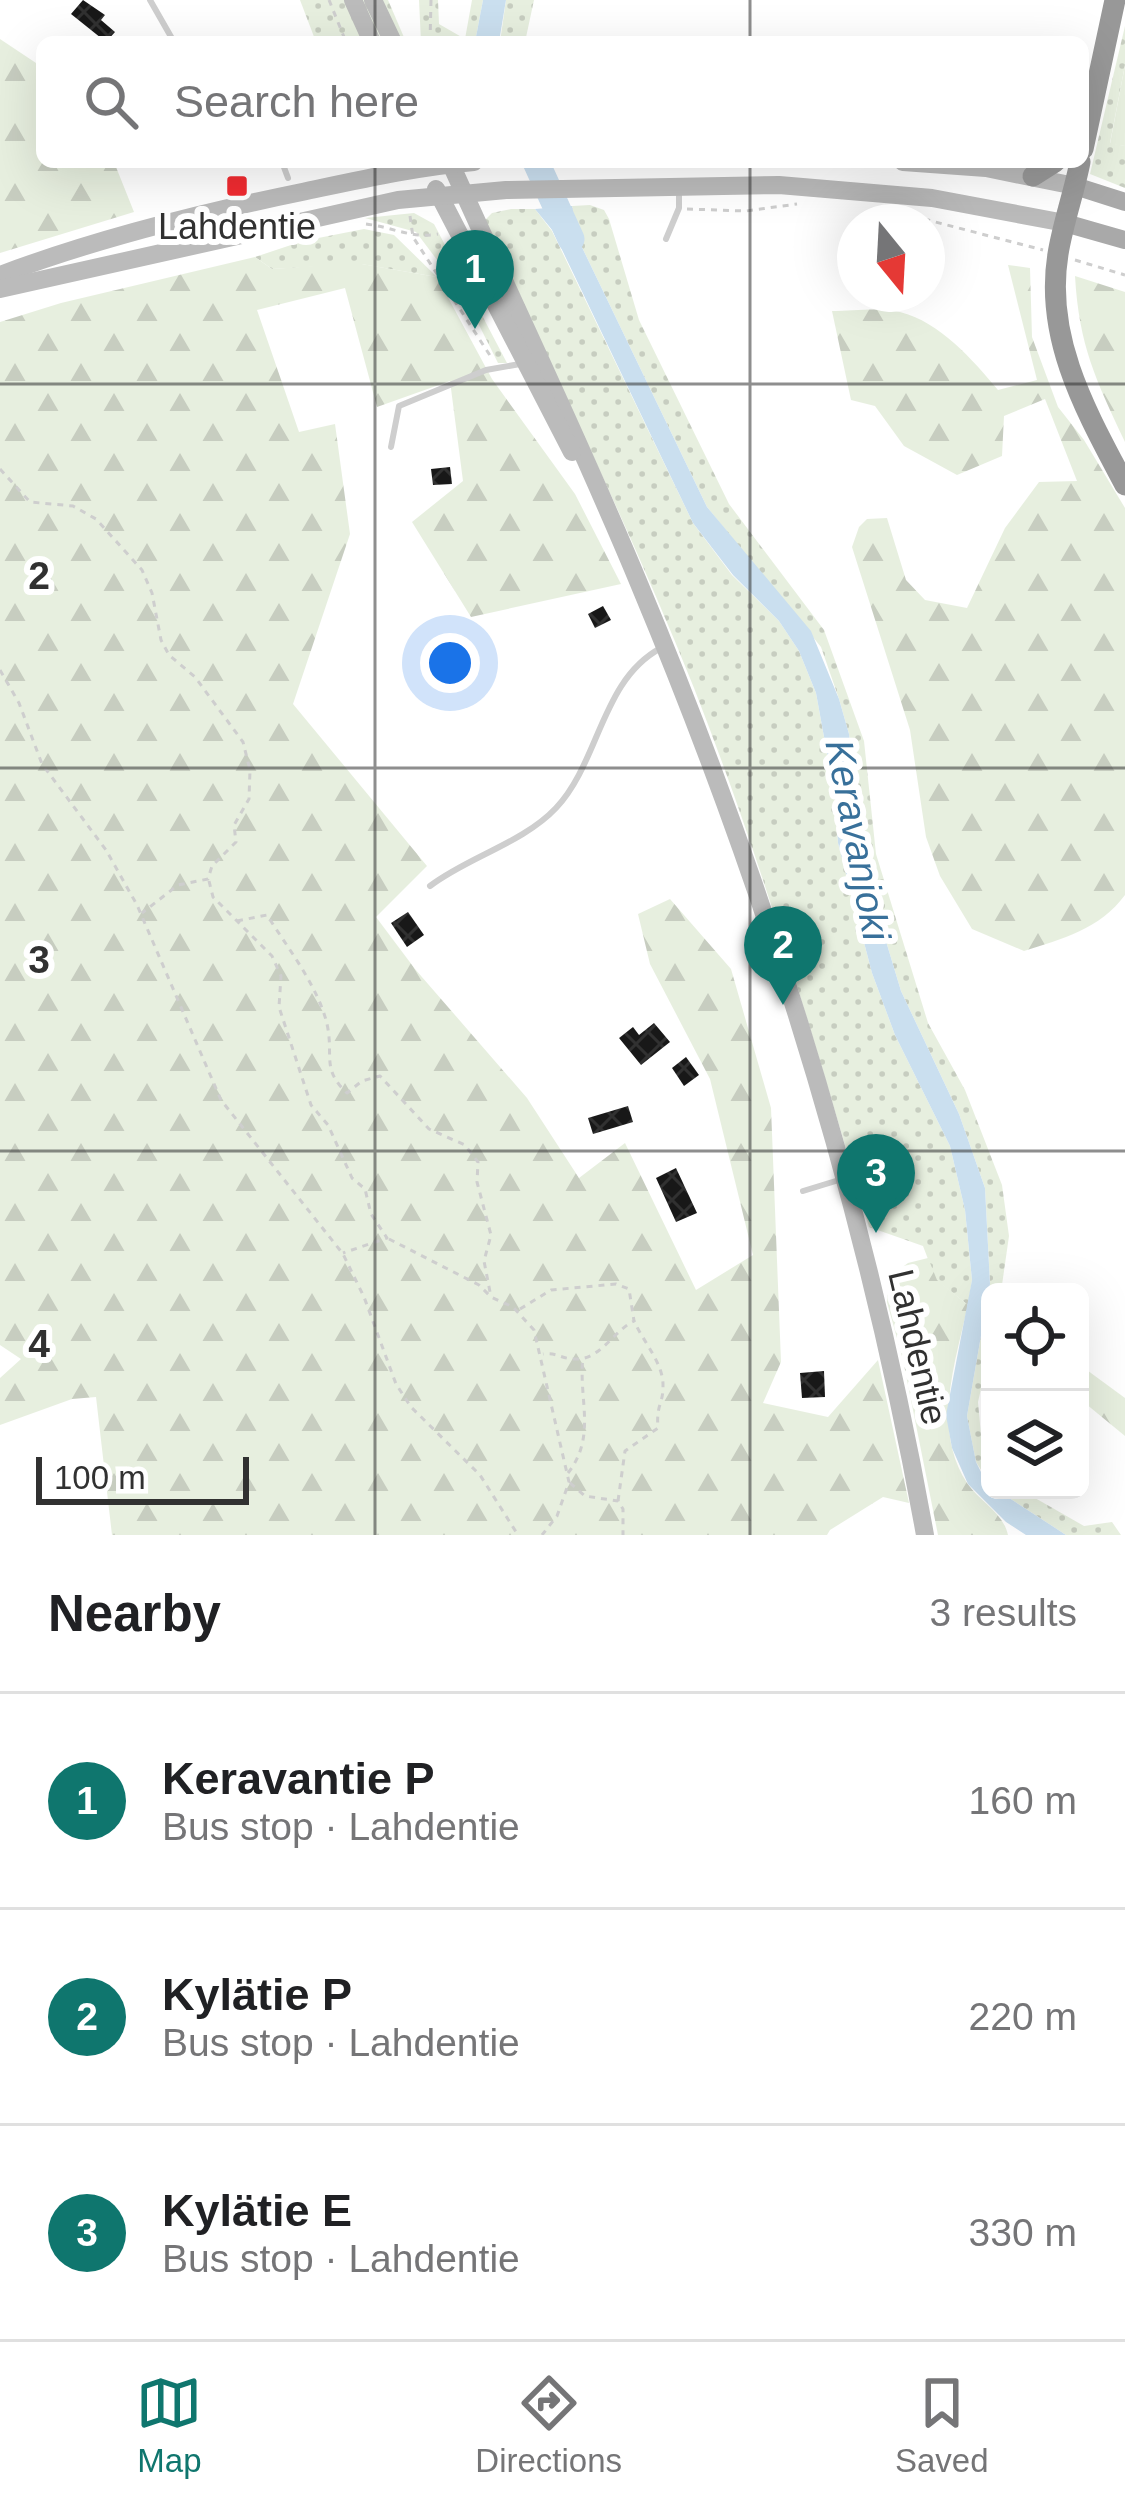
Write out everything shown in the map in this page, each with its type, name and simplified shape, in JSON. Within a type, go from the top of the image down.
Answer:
[{"type":"highway","points":[[1089,118],[1115,0]]},
{"type":"highway","points":[[1089,100],[1095,88]]},
{"type":"highway","points":[[1033,176],[1046,168]]},
{"type":"highway","points":[[1080,168],[1055,282],[1065,355],[1075,387],[1125,485]]},
{"type":"main road","points":[[353,0],[369,36]]},
{"type":"main road","points":[[373,0],[390,36]]},
{"type":"main road","points":[[0,274],[104,238],[412,168]]},
{"type":"main road","name":"Lahdentie","points":[[427,168],[600,497],[664,646],[772,935],[879,1311],[925,1535]]},
{"type":"main road","name":"Lahdentie","points":[[452,168],[531,360]]},
{"type":"main road","points":[[959,168],[1033,176],[1125,202]]},
{"type":"main road","points":[[0,289],[215,239],[439,195],[576,186],[679,184],[871,191],[984,206],[1125,240]]},
{"type":"lane","points":[[150,0],[171,36]]},
{"type":"lane","points":[[284,168],[288,178]]},
{"type":"lane","points":[[666,239],[679,208],[679,184]]},
{"type":"lane","points":[[391,446],[399,406],[485,370],[531,360]]},
{"type":"lane","points":[[430,886],[456,866],[519,835],[554,811],[579,776],[612,701],[637,663],[664,646]]},
{"type":"lane","points":[[802,1191],[842,1179]]},
{"type":"path","points":[[329,0],[344,36]]},
{"type":"path","points":[[430,36],[431,0]]},
{"type":"path","points":[[679,208],[746,211],[800,204]]},
{"type":"path","points":[[410,218],[412,237],[498,369]]},
{"type":"path","points":[[945,224],[1034,248]]},
{"type":"path","points":[[412,237],[442,232]]},
{"type":"path","points":[[1069,258],[1125,275]]},
{"type":"path","points":[[0,469],[30,502],[73,506],[96,519],[142,570],[169,655],[196,677],[242,742],[250,770],[249,799],[234,824],[236,842],[212,866],[208,879],[213,897],[272,956],[281,976],[279,1006],[311,1105],[328,1125],[387,1238],[479,1285],[517,1311],[534,1330],[568,1482],[557,1516],[542,1535]]},
{"type":"path","points":[[0,670],[19,703],[42,764],[106,850],[140,914],[220,1100],[343,1254],[396,1384],[411,1407],[480,1475],[518,1535]]},
{"type":"path","points":[[140,914],[178,886],[208,879]]},
{"type":"path","points":[[237,921],[267,914],[326,1017],[331,1047],[328,1070],[336,1082],[347,1093],[362,1081],[380,1076],[429,1129],[465,1145],[478,1162],[477,1182],[491,1235],[484,1261],[491,1297]]},
{"type":"path","points":[[343,1254],[387,1238]]},
{"type":"path","points":[[517,1311],[551,1290],[616,1284],[629,1289],[634,1322],[664,1383],[656,1407],[658,1428],[626,1450],[619,1501],[623,1535]]},
{"type":"path","points":[[542,1354],[555,1352],[575,1360],[601,1351],[617,1329],[634,1322]]},
{"type":"path","points":[[567,1474],[580,1457],[586,1418],[583,1357]]},
{"type":"path","points":[[568,1482],[585,1496],[619,1501]]},
{"type":"green space","points":[[300,0],[388,0],[403,36],[314,36]]},
{"type":"green space","points":[[419,0],[438,0],[439,24],[460,36],[421,36]]},
{"type":"green space","points":[[472,0],[483,0],[476,36],[466,36]]},
{"type":"green space","points":[[506,0],[534,0],[526,36],[501,36]]},
{"type":"green space","points":[[1125,26],[1125,65],[1110,143],[1125,146],[1125,188],[1090,174]]},
{"type":"green space","points":[[0,39],[36,63],[36,168],[116,168],[134,212],[0,253]]},
{"type":"green space","points":[[1125,65],[1125,146],[1110,144]]},
{"type":"green space","points":[[572,206],[604,210],[639,320],[729,504],[824,630],[864,741],[876,854],[928,1023],[965,1090],[1002,1185],[1009,1236],[1002,1283],[990,1283],[985,1188],[959,1114],[901,991],[879,918],[861,831],[849,734],[821,647],[707,507],[578,239]]},
{"type":"green space","points":[[535,209],[552,231],[693,523],[732,575],[779,621],[799,651],[816,693],[835,797],[838,843],[872,973],[895,1035],[950,1146],[965,1210],[972,1280],[968,1305],[936,1280],[923,1246],[869,1227],[766,888],[694,688],[619,512],[483,222],[492,213]]},
{"type":"green space","points":[[414,213],[434,224],[507,363],[498,363],[465,297],[416,232],[365,218]]},
{"type":"green space","points":[[364,229],[394,235],[437,277],[361,264],[272,269],[255,257],[303,241]]},
{"type":"green space","points":[[255,257],[272,269],[356,263],[437,277],[492,379],[575,494],[621,584],[471,617],[412,522],[463,481],[450,381],[377,407],[345,288],[257,310],[299,432],[335,424],[350,534],[293,704],[427,866],[376,917],[527,1098],[579,1178],[625,1143],[696,1290],[753,1255],[710,1079],[650,964],[638,914],[670,899],[731,969],[771,1108],[781,1362],[763,1403],[828,1417],[878,1360],[909,1503],[883,1497],[827,1535],[112,1535],[96,1397],[72,1399],[0,1425],[0,1378],[21,1359],[0,1345],[0,322]]},
{"type":"green space","points":[[1008,265],[1030,268],[1032,337],[1058,407],[1125,508],[1125,895],[1092,924],[1024,951],[972,929],[940,876],[926,837],[910,730],[852,547],[867,519],[887,518],[906,580],[925,600],[967,608],[1005,528],[1039,482],[1077,481],[1045,399],[1004,416],[1002,456],[957,475],[904,446],[875,406],[851,400],[832,311],[900,312],[915,317],[955,344],[998,390],[1037,380]]},
{"type":"green space","points":[[1075,276],[1125,292],[1125,442],[1091,362],[1080,323]]},
{"type":"green space","points":[[928,1258],[937,1280],[968,1305],[950,1396],[951,1441],[967,1483],[1001,1520],[1008,1535],[938,1535],[887,1302],[889,1277],[908,1263]]},
{"type":"green space","points":[[981,1336],[981,1470],[967,1416]]},
{"type":"green space","points":[[1089,1372],[1125,1398],[1125,1436],[1089,1406]]},
{"type":"green space","points":[[1011,1499],[1037,1499],[1084,1526],[1112,1522],[1121,1535],[1066,1535]]},
{"type":"water","points":[[483,0],[506,0],[500,36],[476,36]]},
{"type":"water","points":[[572,206],[578,239],[707,507],[811,631],[839,699],[879,918],[901,991],[959,1114],[985,1188],[990,1283],[981,1283],[981,1336],[967,1416],[981,1472],[981,1497],[968,1484],[952,1448],[946,1415],[972,1280],[965,1210],[950,1146],[895,1035],[872,973],[838,843],[835,797],[816,693],[799,651],[779,621],[733,575],[693,523],[553,231],[535,209]]},
{"type":"water","points":[[983,1499],[1011,1499],[1066,1535],[1026,1535]]},
{"type":"building","points":[[83,0],[105,15],[101,20],[115,32],[98,36],[71,14]]},
{"type":"building","points":[[450,467],[452,484],[433,485],[431,469]]},
{"type":"building","points":[[603,606],[611,620],[595,628],[588,614]]},
{"type":"building","points":[[408,912],[424,935],[407,947],[391,923]]},
{"type":"building","points":[[654,1023],[670,1042],[641,1065],[619,1038],[633,1027],[639,1035]]},
{"type":"building","points":[[686,1057],[699,1075],[684,1086],[672,1068]]},
{"type":"building","points":[[628,1106],[633,1122],[593,1134],[588,1118]]},
{"type":"building","points":[[676,1168],[697,1213],[676,1222],[656,1178]]},
{"type":"building","points":[[824,1371],[825,1397],[802,1398],[800,1373]]},
{"type":"waterway","name":"Keravanjoki","points":[[539,168],[571,239]]},
{"type":"place","name":"Lahdentie","points":[[237,186]]},
{"type":"place","name":"Keravantie P","points":[[475,329]]},
{"type":"place","name":"Kylätie P","points":[[783,1005]]},
{"type":"place","name":"Kylätie E","points":[[876,1233]]}]
